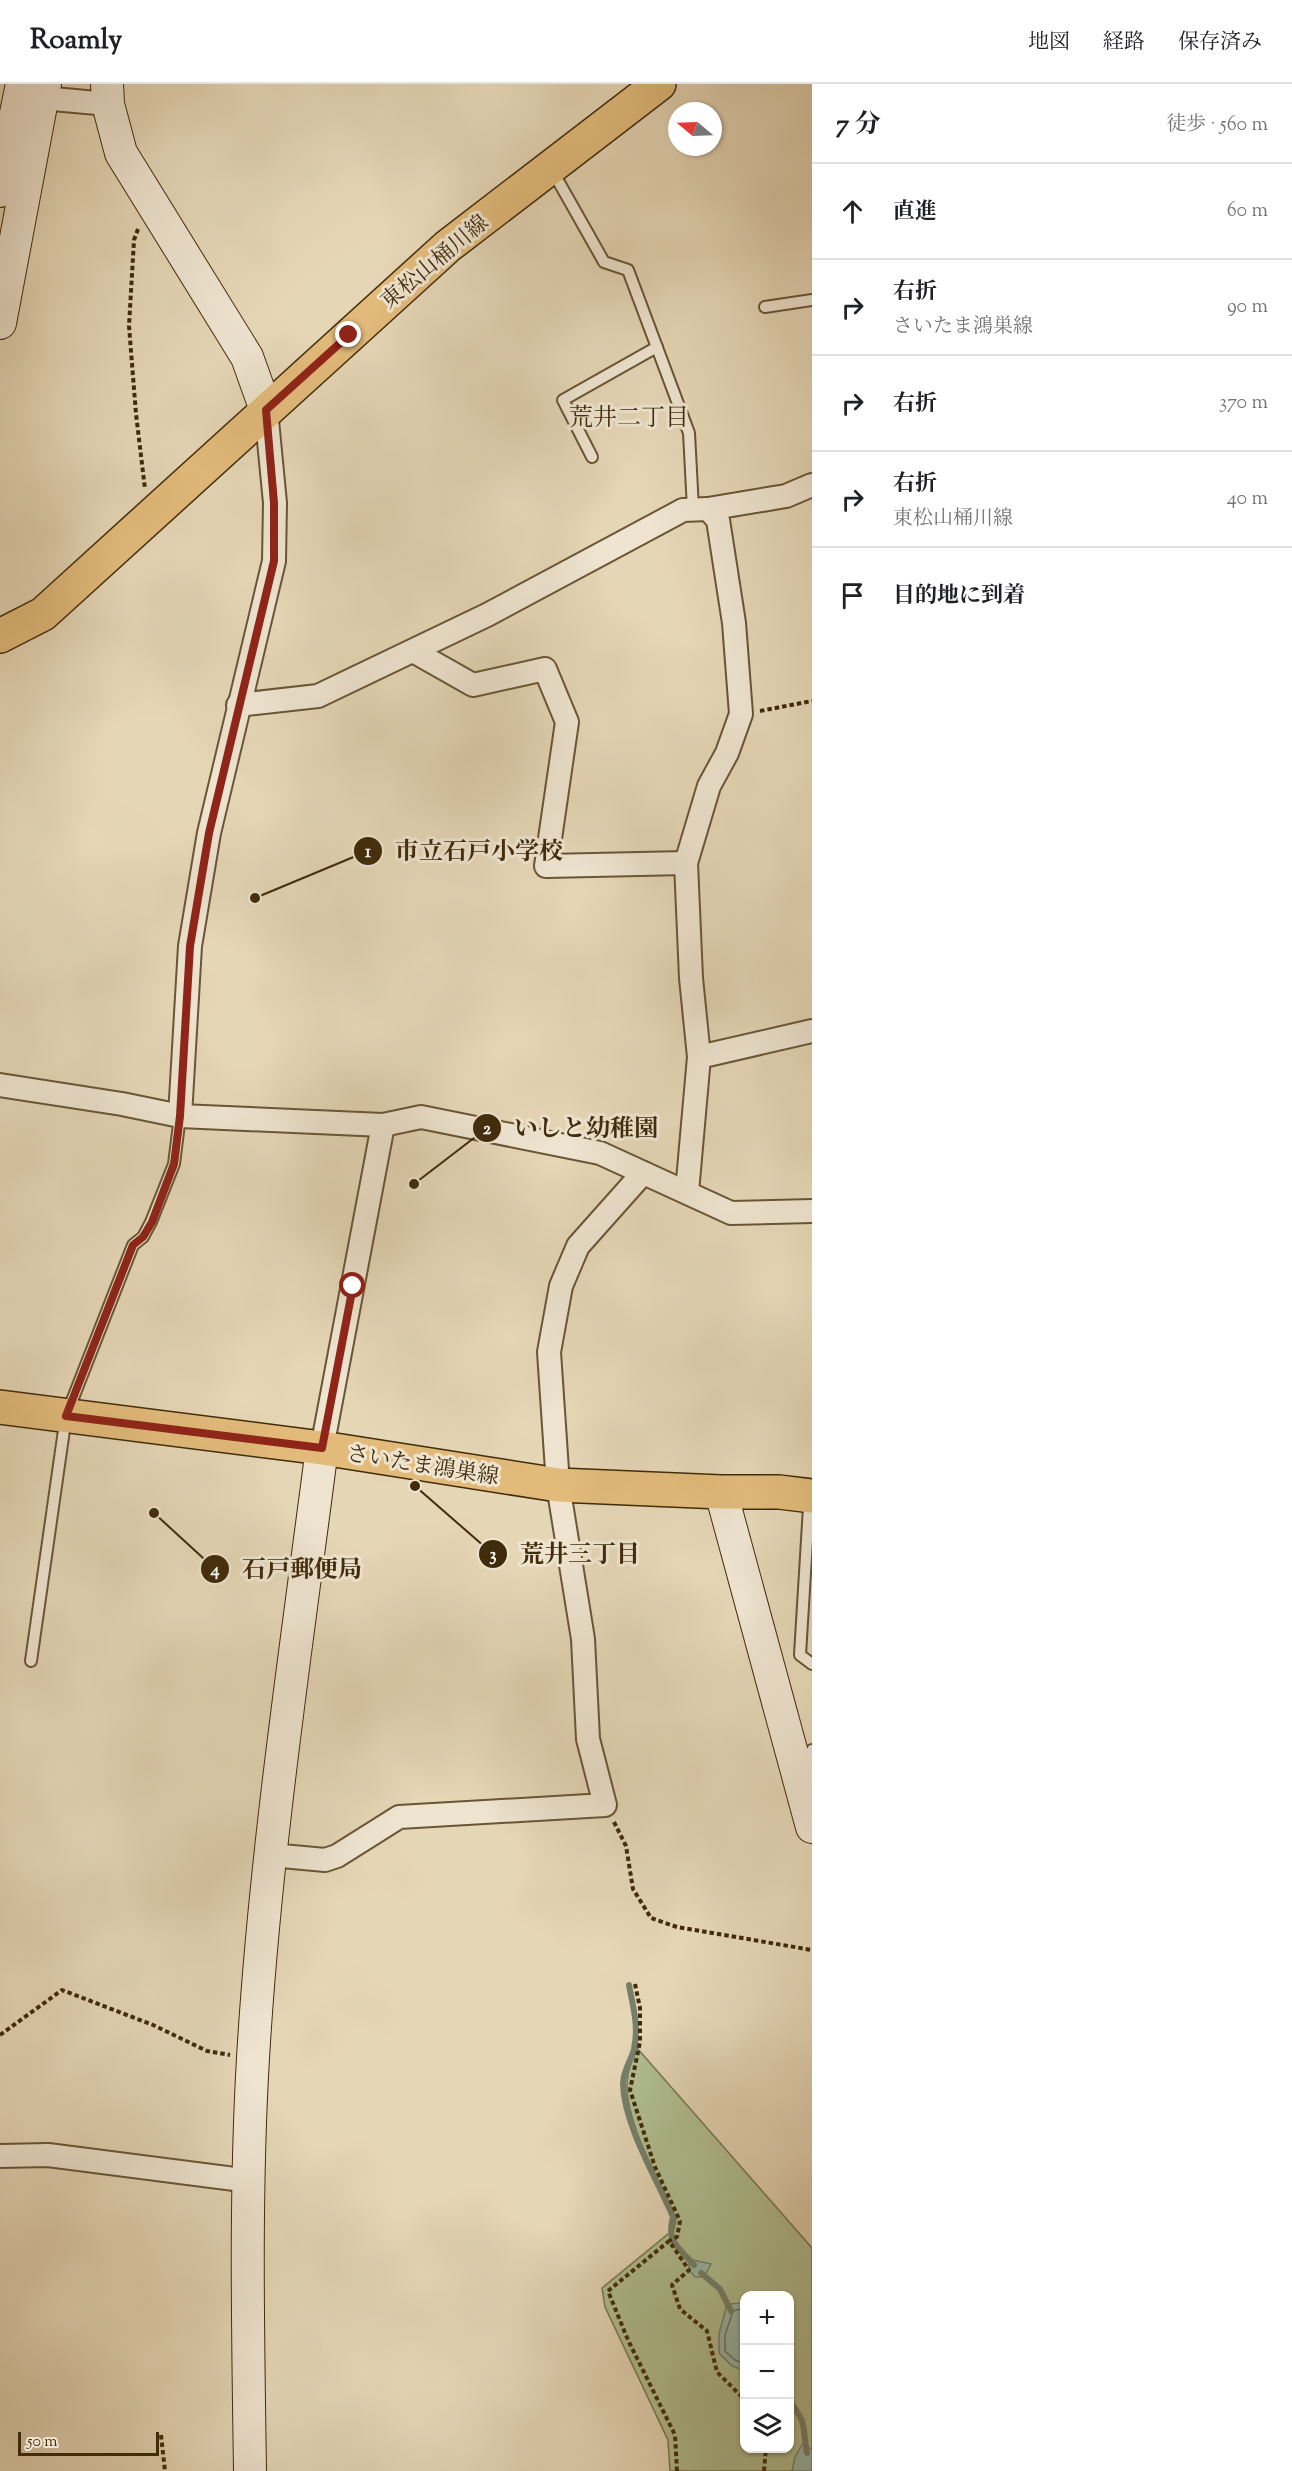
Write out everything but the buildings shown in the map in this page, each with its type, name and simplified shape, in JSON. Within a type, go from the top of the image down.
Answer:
[{"type":"main road","name":"東松山桶川線","points":[[0,636],[43,614],[448,246],[659,84]]},
{"type":"main road","name":"さいたま鴻巣線","points":[[0,1407],[322,1448],[558,1485],[721,1492],[779,1492],[811,1502]]},
{"type":"street","points":[[26,91],[108,94],[121,153],[246,357],[266,410],[274,503],[274,561],[209,833],[190,946],[180,1116]]},
{"type":"street","points":[[0,190],[26,91]]},
{"type":"street","points":[[0,323],[26,91]]},
{"type":"street","points":[[238,705],[318,696],[487,615],[682,510],[786,496],[812,485]]},
{"type":"street","points":[[687,1192],[699,1057],[691,978],[686,863],[709,786],[727,753],[741,714],[734,623],[718,520],[700,509]]},
{"type":"street","points":[[413,651],[473,685],[545,669],[567,722],[546,866],[686,863]]},
{"type":"street","points":[[699,1057],[812,1031]]},
{"type":"street","points":[[0,1085],[122,1104],[180,1116],[383,1125],[421,1117],[600,1153],[731,1213],[812,1211]]},
{"type":"street","points":[[250,2471],[248,2272],[253,2058],[270,1855],[322,1448],[383,1125]]},
{"type":"street","points":[[270,1855],[325,1860],[337,1856],[399,1817],[605,1805],[588,1739],[583,1639],[558,1485],[549,1352],[561,1286],[578,1246],[643,1173]]},
{"type":"street","points":[[721,1492],[804,1759],[812,1827]]},
{"type":"street","points":[[0,2156],[48,2155],[250,2181]]},
{"type":"lane","points":[[550,167],[604,262],[628,270],[689,433],[700,509]]},
{"type":"lane","points":[[765,308],[812,300]]},
{"type":"lane","points":[[592,457],[563,400],[657,347]]},
{"type":"lane","points":[[32,1661],[66,1416],[133,1245],[143,1237],[152,1222],[174,1164],[180,1116]]},
{"type":"lane","points":[[811,1502],[800,1655],[812,1664]]},
{"type":"path","points":[[149,200],[134,240],[129,326],[143,485],[155,512]]},
{"type":"path","points":[[741,714],[812,701]]},
{"type":"path","points":[[605,1805],[626,1846],[633,1889],[651,1918],[677,1927],[812,1950]]},
{"type":"path","points":[[635,1984],[640,2008],[640,2043],[630,2090],[655,2167],[680,2221],[677,2237],[608,2291],[628,2340],[675,2434],[679,2464],[677,2471]]},
{"type":"path","points":[[0,2035],[63,1990],[153,2025],[207,2051],[253,2058]]},
{"type":"path","points":[[669,2241],[689,2270],[672,2285],[680,2309],[707,2331],[717,2372],[740,2395]]},
{"type":"path","points":[[161,2435],[165,2471]]},
{"type":"path","points":[[765,2471],[766,2453]]},
{"type":"shaded area","points":[[637,2048],[812,2248],[812,2471],[670,2471],[668,2440],[605,2307],[602,2288],[674,2229],[676,2220],[635,2128],[627,2090],[630,2065]]},
{"type":"water","points":[[689,2259],[711,2264],[704,2277],[695,2277],[689,2270]]},
{"type":"water","points":[[740,2303],[740,2369],[732,2366],[719,2353],[719,2334],[727,2304]]},
{"type":"water","points":[[803,2443],[812,2450],[812,2471],[792,2471],[795,2457]]},
{"type":"waterway","points":[[629,1985],[636,2032],[634,2049],[623,2079],[625,2100],[642,2152],[673,2217],[671,2233],[675,2244],[694,2265]]},
{"type":"waterway","points":[[701,2273],[720,2289],[731,2311]]},
{"type":"waterway","points":[[794,2407],[802,2421],[807,2453]]},
{"type":"place","name":"市立石戸小学校","points":[[255,898]]},
{"type":"place","name":"いしと幼稚園","points":[[414,1184]]},
{"type":"place","name":"荒井三丁目","points":[[415,1486]]},
{"type":"place","name":"石戸郵便局","points":[[154,1513]]},
{"type":"district","name":"荒井二丁目","points":[[629,417]]},
{"type":"route","points":[[349,335],[266,410],[274,503],[274,561],[209,833],[190,946],[180,1116],[174,1164],[152,1222],[143,1237],[133,1245],[66,1416],[322,1448],[353,1286]]}]
